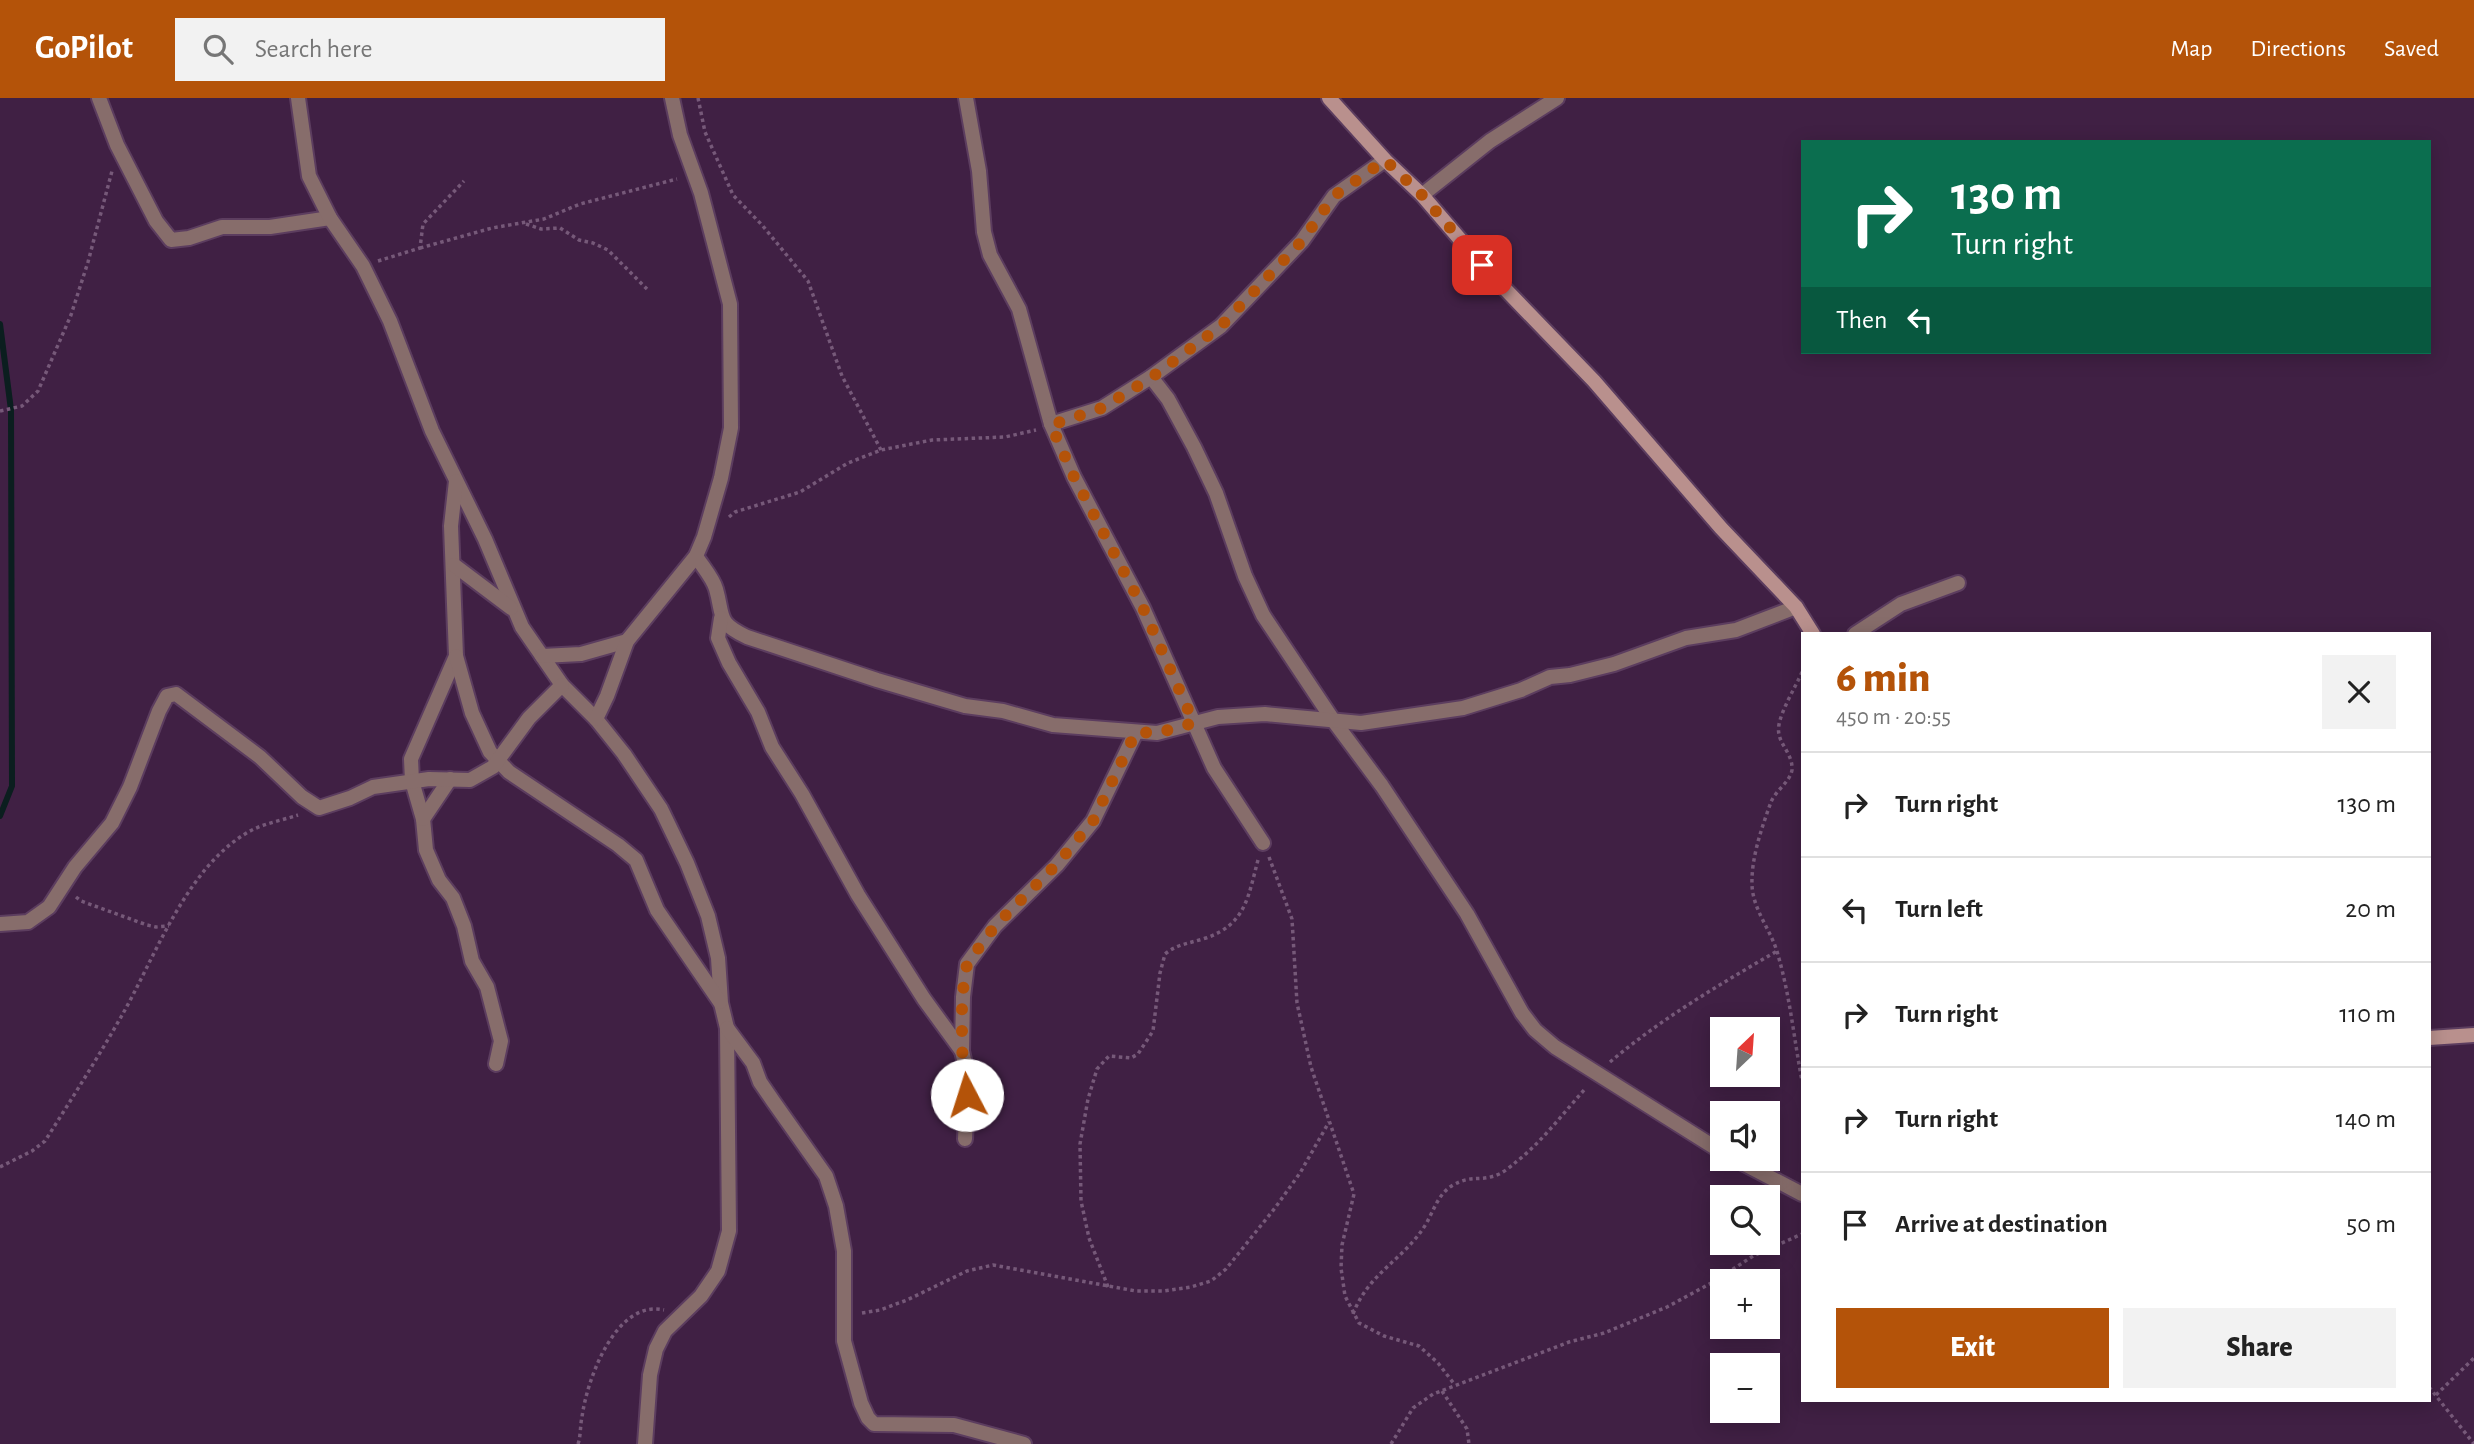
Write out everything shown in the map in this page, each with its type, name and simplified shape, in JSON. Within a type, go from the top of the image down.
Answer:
[{"type":"street","points":[[99,98],[117,145],[156,221],[171,240],[189,238],[222,227],[270,227],[330,218]]},
{"type":"street","points":[[298,98],[309,176],[330,218],[363,266],[390,321],[432,431],[485,538],[522,626],[562,685],[596,719],[624,754],[660,810],[687,863],[708,916],[718,958],[721,1003],[727,1028],[729,1231],[718,1271],[683,1315],[665,1331],[656,1349],[650,1375],[645,1444]]},
{"type":"street","points":[[596,719],[627,641],[696,555],[721,478],[731,429],[730,304],[701,193],[680,135],[672,98]]},
{"type":"street","points":[[966,98],[979,171],[984,232],[990,255],[1019,309],[1051,425],[1074,477],[1143,608],[1214,768],[1263,843]]},
{"type":"street","points":[[1329,98],[1385,160],[1422,195],[1482,265],[1594,381],[1721,528],[1796,607],[1812,632]]},
{"type":"street","points":[[1422,195],[1490,141],[1557,98]]},
{"type":"street","points":[[1051,425],[1102,408],[1152,377],[1221,326],[1302,241],[1334,196],[1385,160]]},
{"type":"street","points":[[1152,377],[1168,400],[1200,459],[1216,493],[1245,576],[1264,615],[1467,914],[1522,1013],[1535,1030],[1555,1047],[1710,1145]]},
{"type":"street","points":[[456,481],[451,526],[456,656],[472,713],[489,752],[509,772],[636,860],[657,910],[721,1003]]},
{"type":"street","points":[[696,555],[716,587],[721,618],[718,638],[729,663],[758,712],[772,747],[802,794],[858,895],[924,999],[962,1051]]},
{"type":"street","points":[[454,565],[514,610]]},
{"type":"street","points":[[1858,632],[1901,604],[1958,583]]},
{"type":"street","points":[[721,618],[731,630],[747,637],[965,706],[1003,711],[1052,725],[1157,733],[1219,717],[1265,714],[1374,722],[1479,704],[1550,677],[1614,664],[1701,634],[1735,630],[1796,607]]},
{"type":"street","points":[[542,656],[581,654],[627,641]]},
{"type":"street","points":[[456,656],[411,759],[412,781],[423,819],[426,850],[439,880],[453,898],[464,926],[472,961],[487,987],[501,1041],[496,1065]]},
{"type":"street","points":[[0,924],[28,922],[49,907],[75,867],[112,823],[124,801],[159,711],[170,694],[176,694],[222,726],[318,808],[373,787],[412,781],[470,780],[493,767],[529,718],[562,685]]},
{"type":"street","points":[[965,1139],[968,1077],[962,1051],[962,997],[967,964],[995,926],[1057,864],[1093,821],[1136,732]]},
{"type":"street","points":[[423,819],[450,779]]},
{"type":"street","points":[[727,1028],[753,1063],[760,1082],[785,1120],[827,1177],[841,1226],[844,1251],[846,1352],[868,1418],[874,1424],[954,1425],[1024,1444]]},
{"type":"street","points":[[2431,1038],[2474,1035]]},
{"type":"street","points":[[1758,1171],[1801,1193]]},
{"type":"path","points":[[698,98],[705,132],[733,195],[762,225],[808,281],[842,376],[881,450]]},
{"type":"path","points":[[0,411],[22,406],[33,398],[54,356],[88,262],[117,145]]},
{"type":"path","points":[[363,266],[492,228],[544,219],[580,204],[694,174]]},
{"type":"path","points":[[419,248],[423,224],[464,181]]},
{"type":"path","points":[[524,224],[541,229],[560,228],[579,240],[608,250],[647,289]]},
{"type":"path","points":[[704,537],[735,512],[800,492],[848,463],[881,450],[932,440],[1005,438],[1051,425]]},
{"type":"path","points":[[1801,674],[1779,724],[1779,735],[1789,756],[1789,779],[1776,792],[1771,802],[1752,869],[1752,892],[1757,909],[1777,951],[1801,1076]]},
{"type":"path","points":[[0,1167],[32,1151],[45,1141],[121,1017],[194,884],[228,848],[252,830],[318,808]]},
{"type":"path","points":[[1263,843],[1292,919],[1297,1003],[1311,1067],[1354,1194],[1342,1245],[1341,1268],[1345,1296],[1353,1314],[1368,1329],[1412,1343],[1428,1352],[1455,1385]]},
{"type":"path","points":[[1108,1287],[1089,1238],[1081,1201],[1080,1144],[1088,1099],[1097,1069],[1109,1056],[1131,1058],[1138,1054],[1153,1031],[1165,954],[1179,945],[1217,933],[1240,916],[1263,843]]},
{"type":"path","points":[[63,887],[81,901],[101,909],[156,927],[169,926]]},
{"type":"path","points":[[1353,1314],[1370,1283],[1398,1258],[1418,1235],[1445,1191],[1471,1177],[1492,1177],[1517,1161],[1610,1062],[1657,1024],[1777,951]]},
{"type":"path","points":[[844,1315],[880,1310],[928,1291],[967,1271],[993,1265],[1108,1287],[1164,1291],[1212,1281],[1226,1269],[1275,1208],[1300,1173],[1329,1122]]},
{"type":"path","points":[[1391,1444],[1413,1408],[1441,1391],[1569,1342],[1604,1334],[1657,1311],[1715,1281],[1753,1256],[1801,1234]]},
{"type":"path","points":[[578,1444],[591,1381],[621,1323],[636,1313],[653,1308],[683,1315]]},
{"type":"path","points":[[2436,1395],[2474,1358]]},
{"type":"path","points":[[2431,1389],[2473,1444]]},
{"type":"path","points":[[1441,1391],[1467,1429],[1469,1444]]},
{"type":"waterway","points":[[0,324],[11,410],[12,786],[0,816]]},
{"type":"route","points":[[967,1095],[968,1077],[962,1051],[962,997],[967,964],[995,926],[1057,864],[1093,821],[1136,732],[1157,733],[1194,723],[1143,608],[1074,477],[1051,425],[1102,408],[1152,377],[1221,326],[1302,241],[1334,196],[1385,160],[1422,195],[1482,265]]}]
